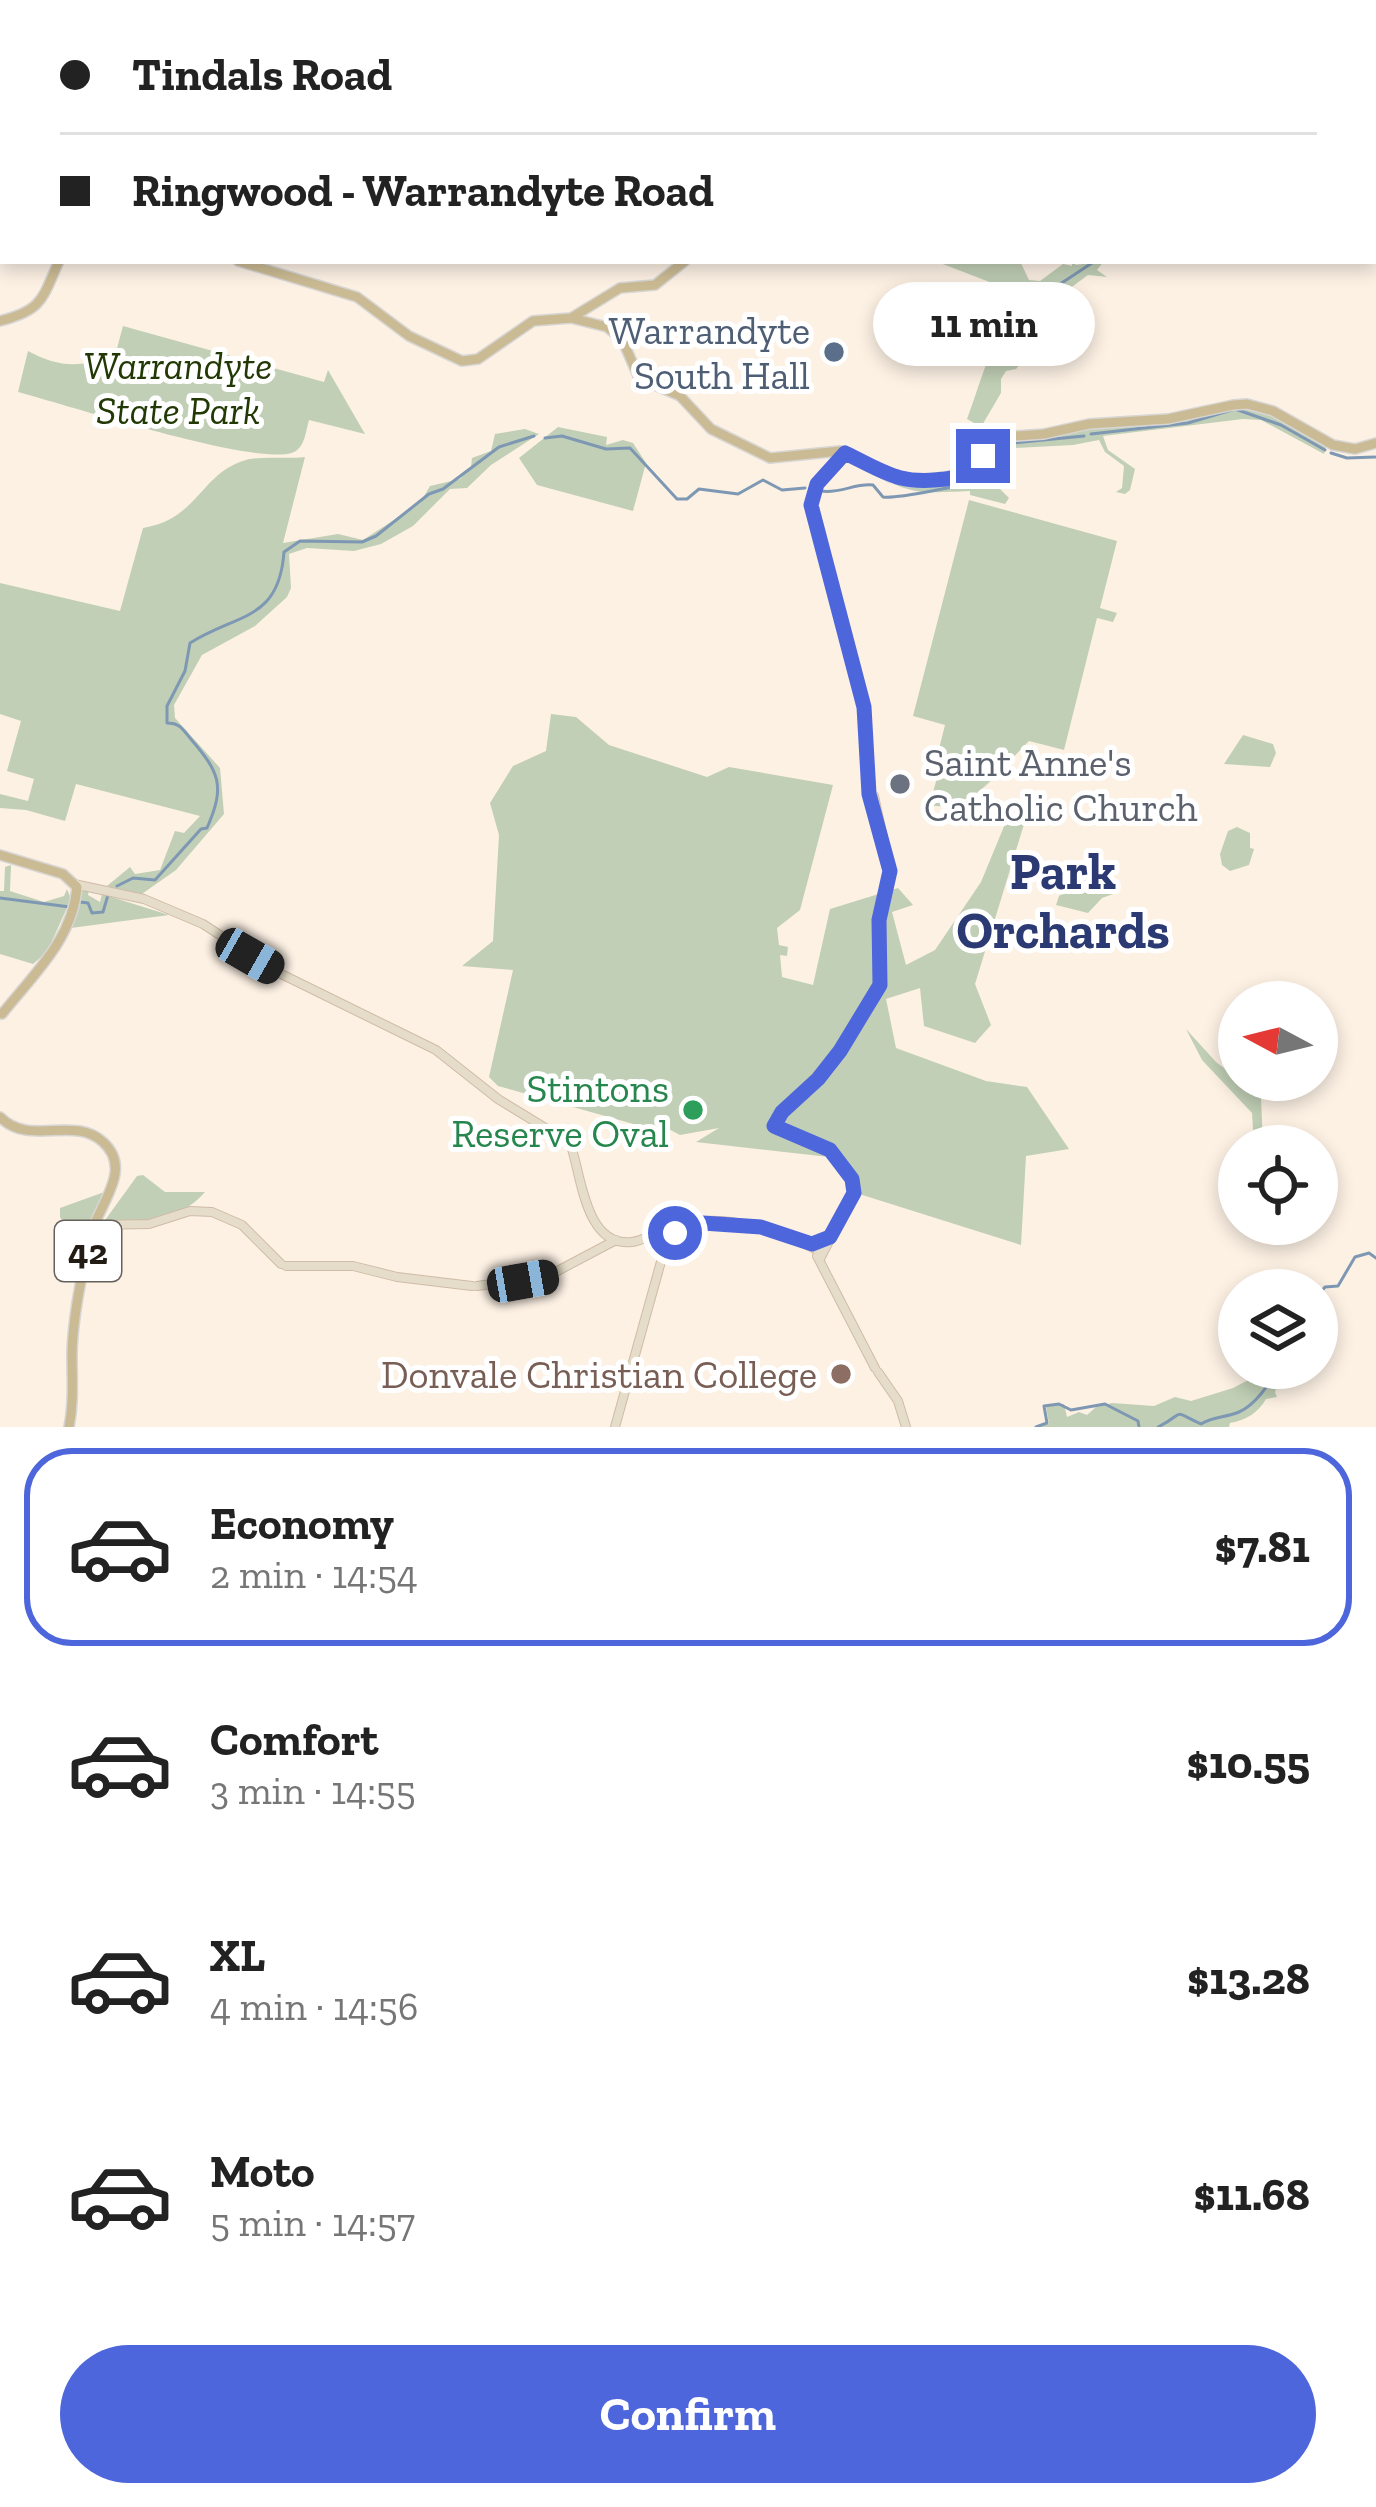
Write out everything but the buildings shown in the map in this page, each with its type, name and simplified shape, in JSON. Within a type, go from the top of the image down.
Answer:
[{"type":"main road","points":[[0,321],[39,305],[57,264]]},
{"type":"main road","points":[[248,264],[357,297],[405,333],[462,361],[478,359],[528,322],[575,316],[620,288],[655,285],[681,264]]},
{"type":"main road","points":[[575,316],[618,334],[639,378],[680,396],[720,434],[779,459],[841,457],[905,482],[975,470],[988,445],[1000,437],[1168,419],[1242,404],[1273,411],[1335,446],[1360,448],[1376,443]]},
{"type":"main road","points":[[818,1248],[852,1197],[854,1183],[830,1150],[782,1132],[774,1122],[840,1051],[880,985],[879,920],[890,871],[868,775],[864,707],[811,510],[817,484],[841,457]]},
{"type":"main road","points":[[0,855],[56,873],[75,888],[144,899],[203,924],[274,970],[436,1050],[498,1099],[570,1143],[586,1207],[613,1242]]},
{"type":"main road","points":[[1,1016],[64,931],[75,888]]},
{"type":"main road","name":"42","points":[[0,1117],[12,1128],[25,1131],[92,1133],[109,1147],[116,1165],[73,1338],[69,1427]]},
{"type":"main road","points":[[100,1226],[149,1224],[190,1211],[212,1211],[242,1226],[284,1265],[352,1266],[474,1286],[548,1276],[613,1242],[671,1233],[692,1222],[768,1228],[818,1248],[907,1427]]},
{"type":"main road","points":[[615,1427],[671,1233]]},
{"type":"green space","points":[[943,264],[1021,264],[1029,280],[1040,281],[1063,264],[1102,264],[1097,270],[1107,277],[1088,275],[1061,295],[1054,306],[1060,335],[1044,357],[1025,358],[1016,369],[1006,371],[1001,393],[981,427],[967,419],[993,347],[1019,311],[992,283]]},
{"type":"green space","name":"Warrandyte State Park","points":[[123,326],[324,382],[328,370],[365,434],[309,420],[298,450],[274,455],[204,443],[18,392],[28,351],[50,361],[83,364],[116,352]]},
{"type":"green space","points":[[1230,407],[1280,419],[1326,447],[1324,454],[1261,420],[1103,436],[1108,450],[1135,469],[1125,494],[1116,492],[1122,488],[1124,466],[1105,452],[1099,440],[996,449],[993,482],[1009,498],[1005,504],[970,495],[970,491],[905,488],[865,468],[914,486],[962,479],[981,469],[997,442]]},
{"type":"green space","points":[[558,427],[607,437],[606,445],[623,440],[633,443],[646,463],[633,511],[537,485],[519,458]]},
{"type":"green space","name":"Warrandyte State Park","points":[[525,429],[539,434],[491,465],[467,488],[450,489],[413,526],[381,544],[354,551],[307,548],[289,554],[287,597],[255,626],[202,655],[174,705],[175,718],[220,768],[224,814],[176,870],[139,896],[107,886],[130,867],[135,874],[160,870],[175,831],[184,833],[200,816],[76,784],[65,821],[0,808],[0,794],[28,801],[34,779],[7,771],[21,721],[0,714],[0,583],[120,611],[143,528],[176,515],[218,475],[252,459],[305,457],[283,543],[338,534],[363,540],[420,503],[430,486],[460,479],[472,458],[491,451],[495,434]]},
{"type":"green space","points":[[969,500],[1117,541],[1100,608],[1117,613],[1113,622],[1097,618],[1064,750],[1029,741],[972,796],[959,803],[929,805],[944,755],[938,753],[945,725],[913,716]]},
{"type":"green space","points":[[551,714],[576,717],[609,745],[707,777],[729,767],[833,785],[800,910],[777,928],[779,945],[788,947],[787,956],[780,955],[782,977],[813,985],[830,909],[898,888],[913,905],[892,912],[906,965],[935,950],[981,882],[1005,824],[1000,817],[1025,821],[975,984],[991,1025],[975,1043],[924,1026],[920,988],[886,999],[896,1048],[986,1081],[1027,1087],[1069,1149],[1026,1156],[1021,1245],[856,1193],[829,1157],[696,1142],[719,1128],[680,1135],[659,1124],[662,1132],[498,1086],[489,1077],[513,970],[462,966],[493,941],[499,835],[490,803],[513,766],[546,751]]},
{"type":"green space","points":[[1243,735],[1273,744],[1276,753],[1270,767],[1224,764]]},
{"type":"green space","points":[[1237,827],[1250,833],[1250,848],[1254,849],[1249,865],[1230,871],[1222,865],[1220,854],[1228,831]]},
{"type":"green space","points":[[1102,859],[1113,894],[1088,913],[1056,905],[1059,896]]},
{"type":"green space","points":[[11,865],[10,891],[44,902],[64,896],[67,889],[71,899],[47,952],[33,964],[0,954],[0,891],[4,891],[5,867]]},
{"type":"green space","points":[[78,890],[89,890],[88,895],[100,902],[102,894],[169,915],[71,928],[79,909]]},
{"type":"green space","points":[[1186,1029],[1218,1064],[1218,1077],[1202,1060]]},
{"type":"green space","points":[[1241,1101],[1261,1101],[1262,1125],[1253,1125],[1252,1113]]},
{"type":"green space","points":[[143,1175],[165,1192],[205,1192],[171,1215],[103,1223],[137,1176]]},
{"type":"green space","points":[[107,1191],[82,1254],[60,1217],[60,1208]]},
{"type":"green space","points":[[1230,1389],[1276,1389],[1277,1397],[1266,1399],[1255,1412],[1229,1427],[1036,1427],[1049,1424],[1046,1406],[1064,1404],[1067,1417],[1079,1412],[1087,1415],[1112,1403],[1154,1406],[1175,1397],[1191,1401]]},
{"type":"waterway","points":[[1036,336],[1048,292],[1090,264]]},
{"type":"waterway","points":[[1091,434],[1188,423],[1235,409],[1281,425],[1325,450]]},
{"type":"waterway","points":[[117,886],[133,878],[155,880],[207,828],[213,813],[218,790],[213,770],[182,729],[167,723],[167,706],[185,671],[190,643],[265,603],[274,591],[284,552],[300,541],[362,542],[376,536],[499,447],[534,436]]},
{"type":"waterway","points":[[545,438],[562,436],[606,449],[630,448],[677,499],[687,499],[699,489],[738,494],[763,480],[782,490],[805,488]]},
{"type":"waterway","points":[[1000,447],[1084,436]]},
{"type":"waterway","points":[[1331,453],[1375,457]]},
{"type":"waterway","points":[[986,477],[993,458]]},
{"type":"waterway","points":[[821,491],[873,485],[883,497],[891,497],[981,479]]},
{"type":"waterway","points":[[80,902],[88,903],[92,913],[103,912],[108,895]]},
{"type":"waterway","points":[[0,898],[70,907]]},
{"type":"waterway","points":[[1338,1286],[1355,1257],[1369,1253],[1376,1258]]},
{"type":"waterway","points":[[1158,1427],[1179,1414],[1201,1424],[1239,1412],[1264,1389]]},
{"type":"waterway","points":[[1036,1427],[1047,1423],[1044,1406],[1059,1404],[1071,1410],[1105,1404],[1138,1421],[1139,1427]]},
{"type":"place","name":"Warrandyte South Hall","points":[[834,352]]},
{"type":"place","name":"Saint Anne's Catholic Church","points":[[900,784]]},
{"type":"place","name":"Stintons Reserve Oval","points":[[693,1110]]},
{"type":"place","name":"Donvale Christian College","points":[[841,1374]]},
{"type":"district","name":"Park Orchards","points":[[1063,900]]},
{"type":"route","points":[[675,1233],[688,1222],[754,1226],[805,1244],[821,1244],[830,1237],[854,1193],[852,1179],[830,1150],[774,1126],[840,1051],[880,985],[879,920],[890,871],[877,809],[869,794],[864,707],[811,505],[817,484],[845,453],[910,482],[966,475],[978,467],[983,456]]}]
